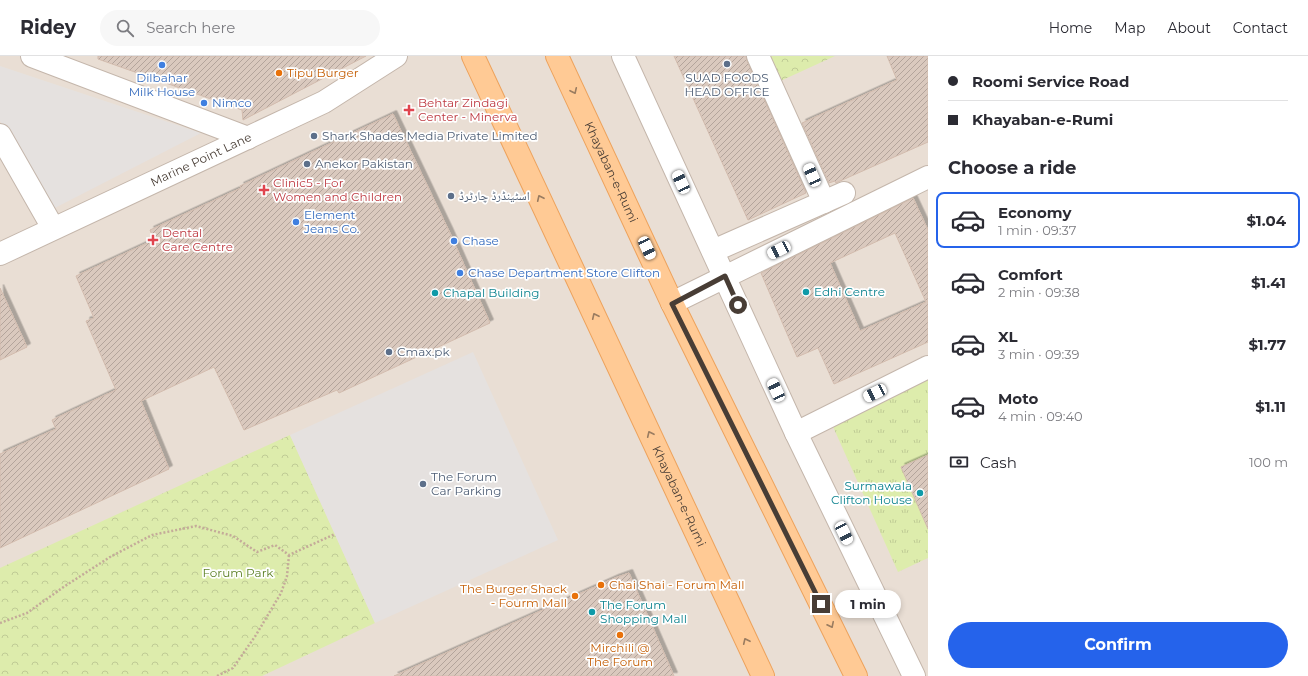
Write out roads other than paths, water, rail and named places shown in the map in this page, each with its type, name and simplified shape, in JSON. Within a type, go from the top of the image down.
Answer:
[{"type":"main road","name":"Khayaban-e-Rumi","points":[[473,56],[762,676]]},
{"type":"main road","name":"Khayaban-e-Rumi","points":[[557,56],[672,304],[856,676]]},
{"type":"street","points":[[32,56],[248,138]]},
{"type":"street","name":"Marine Point Lane","points":[[0,254],[324,102],[396,56]]},
{"type":"street","points":[[623,56],[796,433],[914,676]]},
{"type":"street","points":[[758,56],[824,202]]},
{"type":"street","points":[[0,135],[53,228]]},
{"type":"street","points":[[672,304],[725,276],[928,177]]},
{"type":"street","points":[[713,251],[844,193]]},
{"type":"street","points":[[796,433],[928,367]]},
{"type":"place","name":"SUAD FOODS HEAD OFFICE","points":[[727,64]]},
{"type":"place","name":"Dilbahar Milk House","points":[[162,65]]},
{"type":"place","name":"Tipu Burger","points":[[279,73]]},
{"type":"place","name":"Nimco","points":[[204,103]]},
{"type":"place","name":"Behtar Zindagi Center - Minerva","points":[[409,110]]},
{"type":"place","name":"Shark Shades Media Private Limited","points":[[314,136]]},
{"type":"place","name":"Anekor Pakistan","points":[[307,164]]},
{"type":"place","name":"Clinic5 - For Women and Children","points":[[264,190]]},
{"type":"place","name":"اسٹینڈرڈ چارٹرڈ","points":[[451,196]]},
{"type":"place","name":"Element Jeans Co.","points":[[296,222]]},
{"type":"place","name":"Dental Care Centre","points":[[153,240]]},
{"type":"place","name":"Chase","points":[[454,241]]},
{"type":"place","name":"Chase Department Store Clifton","points":[[460,273]]},
{"type":"place","name":"Edhi Centre","points":[[806,292]]},
{"type":"place","name":"Chapal Building","points":[[435,293]]},
{"type":"place","name":"Cmax.pk","points":[[389,352]]},
{"type":"place","name":"The Forum Car Parking","points":[[423,484]]},
{"type":"place","name":"Surmawala Clifton House","points":[[920,493]]},
{"type":"place","name":"Chai Shai - Forum Mall","points":[[601,585]]},
{"type":"place","name":"The Burger Shack - Fourm Mall","points":[[575,596]]},
{"type":"place","name":"The Forum Shopping Mall","points":[[592,612]]},
{"type":"place","name":"Mirchili @ The Forum","points":[[620,635]]},
{"type":"park label","name":"Forum Park","points":[[238,573]]}]
